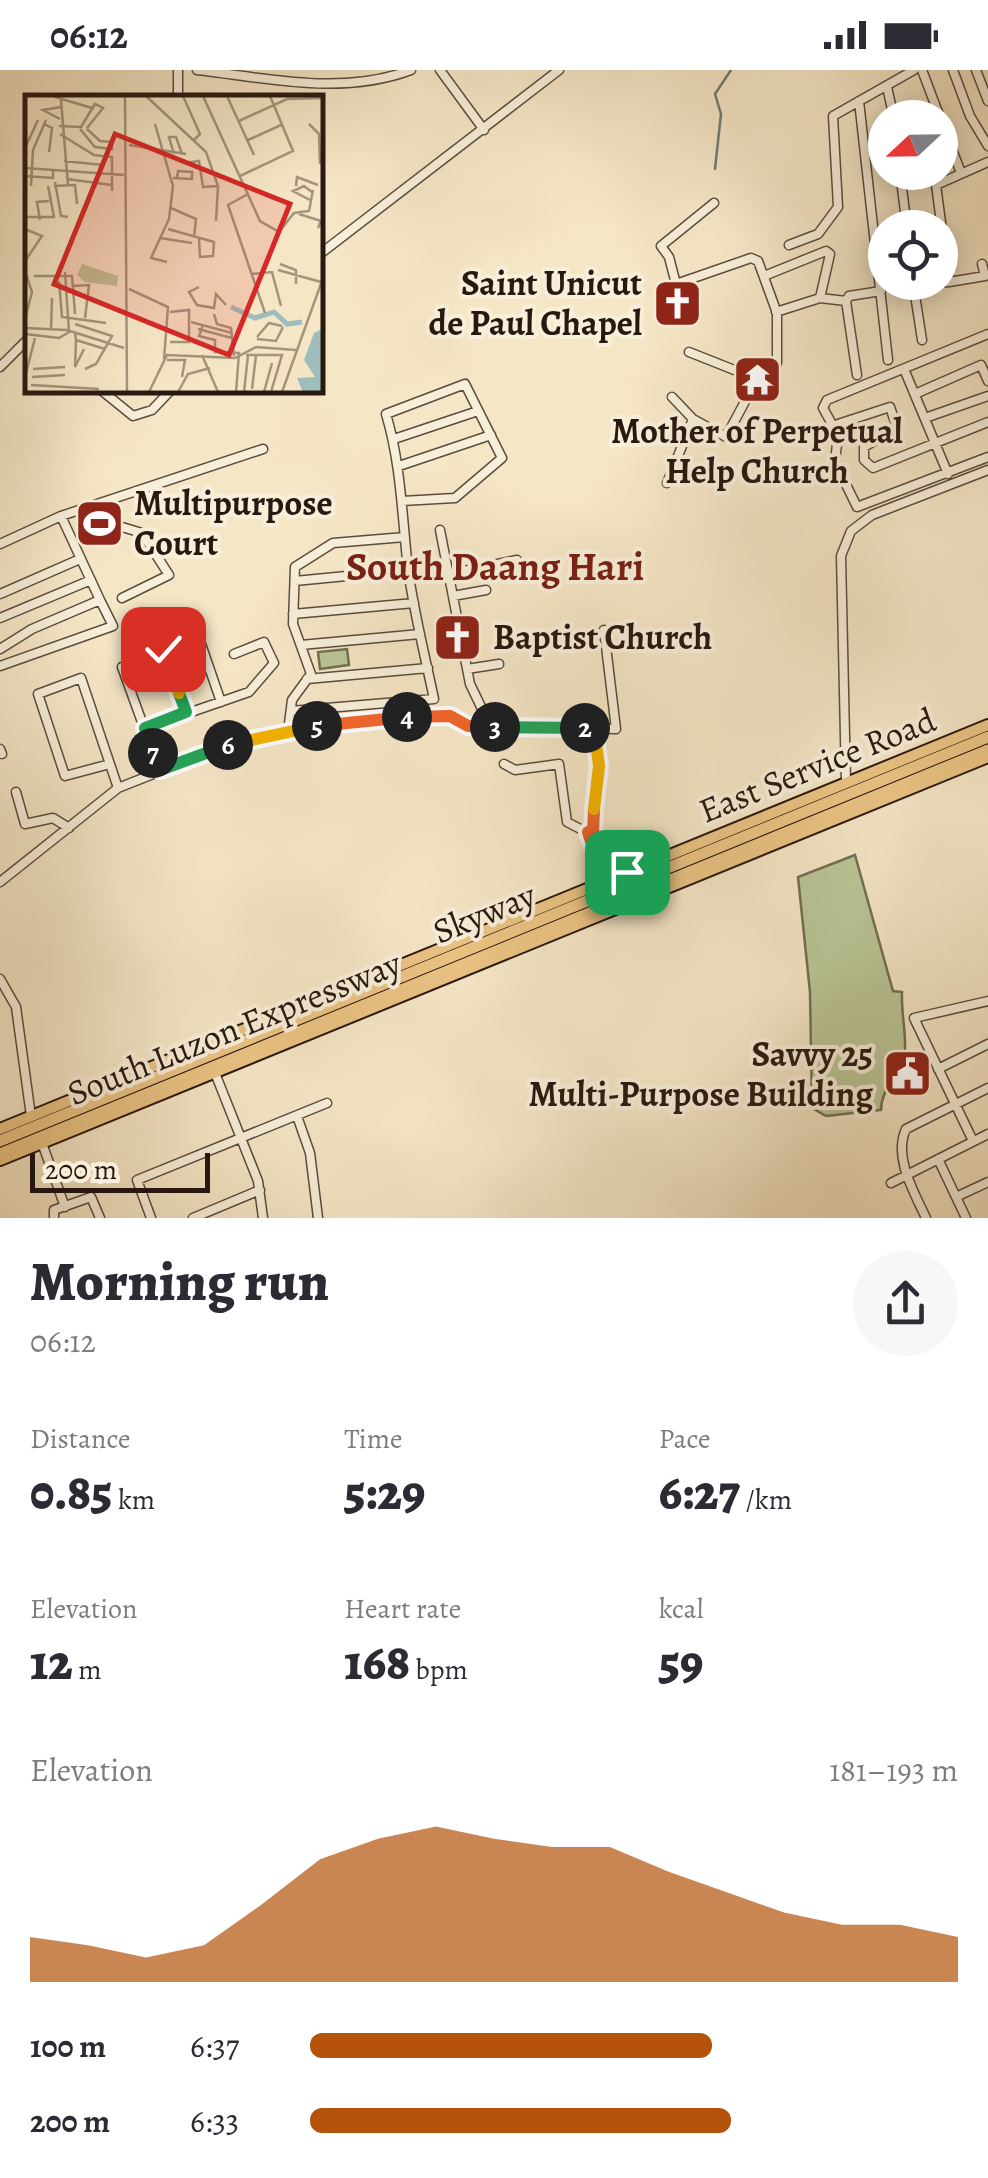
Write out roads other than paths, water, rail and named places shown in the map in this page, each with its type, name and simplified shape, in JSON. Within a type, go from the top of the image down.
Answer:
[{"type":"highway","name":"Skyway","points":[[0,1148],[988,735]]},
{"type":"highway","name":"South Luzon Expressway","points":[[0,1148],[988,750]]},
{"type":"main road","name":"East Service Road","points":[[0,1129],[988,724]]},
{"type":"main road","points":[[0,1148],[42,1144],[988,750]]},
{"type":"street","points":[[197,70],[292,83],[374,82],[410,70]]},
{"type":"street","points":[[290,70],[292,83]]},
{"type":"street","points":[[440,70],[484,130]]},
{"type":"street","points":[[322,252],[559,70]]},
{"type":"street","points":[[789,245],[818,234],[838,207],[831,121],[914,70]]},
{"type":"street","points":[[922,70],[961,174]]},
{"type":"street","points":[[953,70],[970,116],[988,146]]},
{"type":"street","points":[[976,70],[988,101]]},
{"type":"street","points":[[887,87],[890,100]]},
{"type":"street","points":[[858,101],[871,210]]},
{"type":"street","points":[[939,210],[936,185],[988,162]]},
{"type":"street","points":[[672,397],[692,419],[726,437],[757,379],[778,363],[776,312],[758,261],[751,258],[676,284],[670,256],[661,246],[714,202]]},
{"type":"street","points":[[764,276],[828,252],[820,298]]},
{"type":"street","points":[[958,282],[987,280],[982,264]]},
{"type":"street","points":[[856,375],[846,301],[849,296],[868,291]]},
{"type":"street","points":[[776,312],[820,298],[846,301]]},
{"type":"street","points":[[882,300],[888,360]]},
{"type":"street","points":[[916,300],[922,340]]},
{"type":"street","points":[[988,334],[827,400],[823,408],[839,438],[835,462],[857,507],[988,457]]},
{"type":"street","points":[[0,367],[25,342]]},
{"type":"street","points":[[689,352],[757,379]]},
{"type":"street","points":[[914,394],[981,366],[988,381]]},
{"type":"street","points":[[904,368],[948,474]]},
{"type":"street","points":[[291,711],[434,700],[408,570],[398,466],[386,414],[465,384],[502,458],[455,498],[402,501]]},
{"type":"street","points":[[104,392],[134,416],[152,410],[169,392]]},
{"type":"street","points":[[924,418],[988,396]]},
{"type":"street","points":[[832,426],[890,406],[897,428],[864,447],[864,460],[873,468],[988,422]]},
{"type":"street","points":[[394,440],[478,410]]},
{"type":"street","points":[[667,483],[692,419]]},
{"type":"street","points":[[398,466],[490,435]]},
{"type":"street","points":[[0,544],[58,516],[264,450]]},
{"type":"street","points":[[846,782],[840,556],[859,522],[988,470]]},
{"type":"street","points":[[100,504],[112,524],[142,533],[169,576],[122,598]]},
{"type":"street","points":[[0,666],[112,626],[58,516]]},
{"type":"street","points":[[440,530],[467,669],[484,713],[485,727]]},
{"type":"street","points":[[288,730],[292,700],[311,668],[293,614],[295,568],[333,543],[405,537]]},
{"type":"street","points":[[0,594],[80,558]]},
{"type":"street","points":[[449,574],[517,560]]},
{"type":"street","points":[[295,581],[408,570]]},
{"type":"street","points":[[0,618],[91,580]]},
{"type":"street","points":[[453,596],[486,590]]},
{"type":"street","points":[[0,649],[32,628],[100,600]]},
{"type":"street","points":[[293,614],[414,602]]},
{"type":"street","points":[[0,882],[118,788],[218,748],[288,730],[438,715],[485,727],[616,729],[604,630]]},
{"type":"street","points":[[301,645],[420,634]]},
{"type":"street","points":[[186,712],[162,647],[191,635],[200,641],[221,702]]},
{"type":"street","points":[[145,728],[249,692],[274,662],[264,642],[234,654]]},
{"type":"street","points":[[467,669],[498,664]]},
{"type":"street","points":[[122,667],[160,770]]},
{"type":"street","points":[[307,679],[428,668]]},
{"type":"street","points":[[110,764],[64,776],[38,694],[82,678],[118,788]]},
{"type":"street","points":[[504,764],[515,770],[559,764],[567,822],[593,834],[599,766],[594,728]]},
{"type":"street","points":[[16,792],[25,824],[53,818],[69,828]]},
{"type":"street","points":[[588,832],[594,848],[618,858],[627,872]]},
{"type":"street","points":[[0,978],[16,1007],[30,1116]]},
{"type":"street","points":[[972,1142],[914,1018],[988,1002]]},
{"type":"street","points":[[938,1069],[988,1044]]},
{"type":"street","points":[[214,1073],[260,1190],[263,1218]]},
{"type":"street","points":[[925,1217],[906,1175],[902,1137],[906,1129],[988,1088]]},
{"type":"street","points":[[151,1218],[136,1182],[239,1135],[327,1103]]},
{"type":"street","points":[[298,1116],[310,1153],[318,1218]]},
{"type":"street","points":[[891,1183],[988,1134]]},
{"type":"street","points":[[42,1144],[65,1207]]},
{"type":"street","points":[[938,1159],[966,1218]]},
{"type":"street","points":[[956,1198],[988,1182]]},
{"type":"street","points":[[193,1218],[260,1190]]},
{"type":"street","points":[[54,1216],[65,1207],[93,1198],[100,1218]]},
{"type":"waterway","points":[[715,169],[721,114],[715,94],[731,70]]},
{"type":"place","name":"Saint Unicut de Paul Chapel","points":[[677,303]]},
{"type":"place","name":"Mother of Perpetual Help Church","points":[[757,379]]},
{"type":"place","name":"Multipurpose Court","points":[[99,523]]},
{"type":"place","name":"Baptist Church","points":[[458,637]]},
{"type":"place","name":"Savvy 25 Multi-Purpose Building","points":[[908,1074]]},
{"type":"district","name":"South Daang Hari","points":[[495,566]]}]
